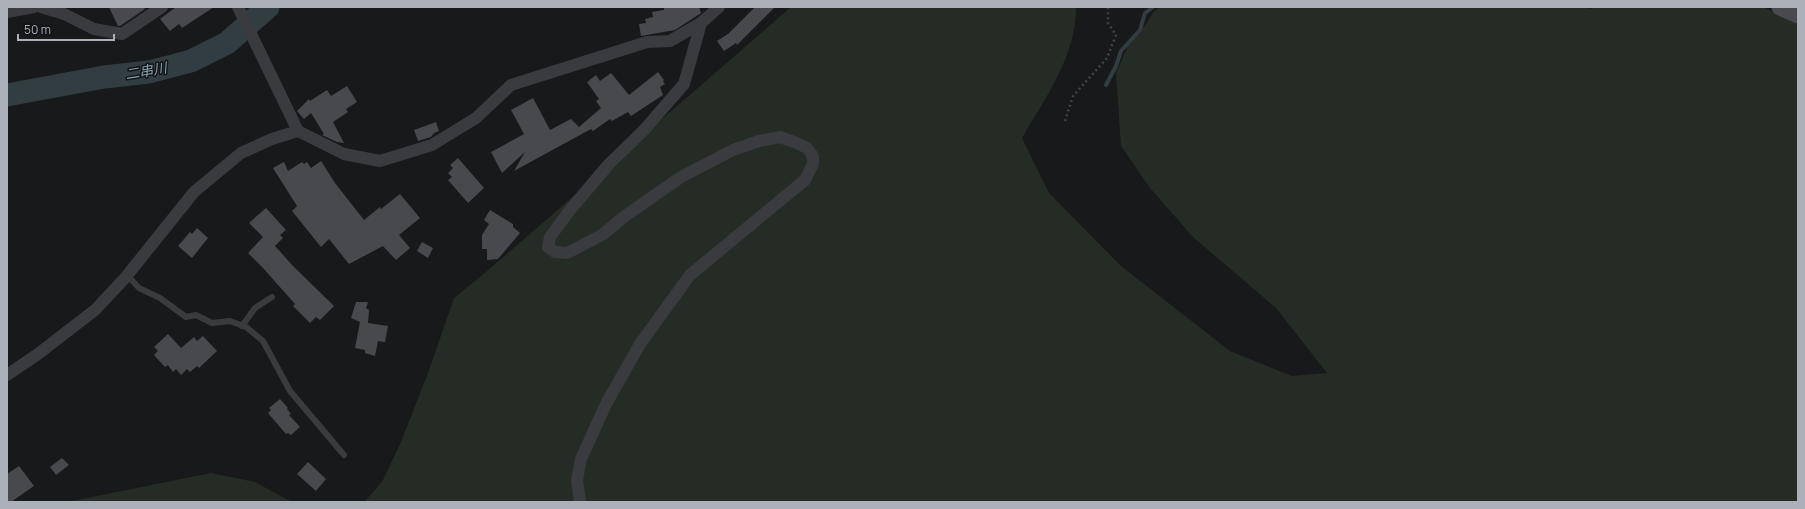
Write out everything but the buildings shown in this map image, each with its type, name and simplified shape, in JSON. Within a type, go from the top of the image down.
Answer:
[{"type":"street","points":[[7,12],[34,7]]},
{"type":"street","points":[[41,7],[64,14],[94,29],[122,34],[162,7]]},
{"type":"street","points":[[238,7],[298,131],[344,154],[380,161],[432,145],[476,118],[511,85],[648,42],[670,41],[701,23],[719,7]]},
{"type":"street","points":[[1780,7],[1798,15]]},
{"type":"street","points":[[580,502],[577,480],[581,459],[606,404],[640,344],[690,275],[806,180],[813,164],[813,156],[807,148],[797,143],[780,137],[759,141],[733,150],[681,177],[625,216],[602,235],[567,253],[555,252],[548,246],[550,238],[570,210],[609,164],[644,130],[684,84],[701,23]]},
{"type":"street","points":[[7,375],[38,354],[95,310],[127,276],[194,192],[241,153],[272,139],[298,131]]},
{"type":"lane","points":[[127,276],[139,288],[160,298],[186,317],[196,315],[212,323],[230,321],[242,326],[263,341],[290,391],[344,455]]},
{"type":"lane","points":[[242,326],[255,308],[272,297]]},
{"type":"path","points":[[1065,121],[1073,96],[1106,58],[1116,35],[1108,23],[1108,7]]},
{"type":"shaded area","points":[[791,7],[1076,7],[1075,25],[1071,42],[1058,76],[1022,138],[1049,193],[1121,266],[1230,351],[1292,376],[1327,373],[1276,308],[1193,237],[1150,188],[1121,146],[1116,73],[1128,46],[1146,24],[1154,11],[1160,7],[1586,7],[1589,9],[1596,7],[1763,7],[1798,22],[1798,502],[364,502],[382,482],[401,442],[428,373],[454,298],[486,272]]},
{"type":"shaded area","points":[[211,473],[255,482],[292,502],[67,502]]},
{"type":"waterway","name":"二串川","points":[[7,95],[104,77],[149,72],[191,61],[227,43],[268,7]]},
{"type":"waterway","points":[[1106,85],[1116,66],[1121,51],[1140,30],[1145,13],[1153,7]]}]
